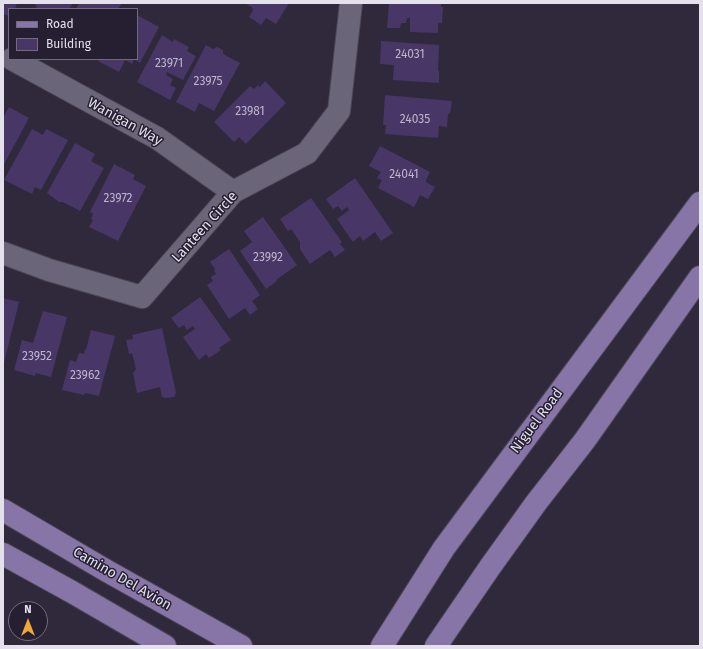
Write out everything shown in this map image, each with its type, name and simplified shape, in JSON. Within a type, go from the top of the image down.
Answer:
[{"type":"main road","name":"Niguel Road","points":[[382,646],[444,548],[700,202]]},
{"type":"main road","points":[[436,646],[490,567],[536,503],[585,440],[700,277]]},
{"type":"main road","name":"Camino Del Avion","points":[[3,510],[107,571],[241,646]]},
{"type":"main road","points":[[3,554],[163,645]]},
{"type":"street","name":"Lanteen Circle","points":[[3,253],[49,270],[142,297],[233,192],[307,153],[339,112],[351,3]]},
{"type":"street","name":"Wanigan Way","points":[[14,60],[157,138],[233,192]]},
{"type":"building","points":[[3,3],[17,3],[15,8],[8,8],[8,16],[3,14]]},
{"type":"building","points":[[32,3],[73,3],[70,8],[36,8],[37,6]]},
{"type":"building","points":[[79,3],[122,3],[119,8],[76,8]]},
{"type":"building","points":[[244,3],[289,3],[276,24],[266,18],[261,25],[249,17],[253,10],[252,7]]},
{"type":"building","points":[[389,3],[441,3],[441,7],[443,7],[442,23],[438,23],[438,33],[410,32],[410,18],[407,18],[406,23],[401,23],[400,28],[387,28]]},
{"type":"building","points":[[138,16],[159,27],[140,63],[136,60],[138,60]]},
{"type":"building","points":[[162,35],[173,42],[174,39],[189,47],[187,51],[196,56],[183,80],[167,72],[166,75],[173,79],[170,85],[176,88],[170,100],[137,82]]},
{"type":"building","points":[[381,41],[439,45],[439,83],[393,80],[394,65],[380,64]]},
{"type":"building","points":[[206,45],[213,49],[217,47],[223,50],[223,54],[240,63],[214,111],[199,103],[195,112],[176,102]]},
{"type":"building","points":[[98,60],[125,60],[119,72]]},
{"type":"building","points":[[125,60],[134,60],[132,64]]},
{"type":"building","points":[[265,81],[286,103],[246,144],[239,137],[234,142],[214,122],[250,86],[254,89],[258,85],[260,87]]},
{"type":"building","points":[[385,95],[452,101],[450,114],[448,114],[447,127],[439,126],[438,138],[385,134],[386,125],[383,125]]},
{"type":"building","points":[[9,107],[29,118],[3,166],[3,118]]},
{"type":"building","points":[[32,129],[43,135],[46,129],[68,140],[41,190],[35,187],[32,194],[4,180]]},
{"type":"building","points":[[75,143],[95,154],[91,161],[104,168],[80,211],[63,202],[59,202],[47,193]]},
{"type":"building","points":[[380,146],[430,172],[426,182],[435,187],[428,199],[420,195],[414,207],[378,188],[382,180],[377,178],[381,172],[369,166]]},
{"type":"building","points":[[114,164],[135,175],[133,179],[146,186],[118,241],[89,227],[93,220],[91,219],[93,214],[90,212]]},
{"type":"building","points":[[355,178],[393,233],[381,241],[375,232],[363,241],[360,236],[353,242],[337,219],[349,210],[347,207],[342,211],[338,206],[333,209],[326,199]]},
{"type":"building","points":[[311,198],[342,242],[340,244],[345,250],[335,257],[330,250],[310,264],[300,249],[300,242],[291,229],[288,231],[280,219]]},
{"type":"building","points":[[263,217],[297,265],[266,289],[240,251],[252,242],[244,231]]},
{"type":"building","points":[[229,249],[260,295],[252,301],[258,309],[250,315],[245,308],[229,319],[207,285],[213,281],[211,277],[216,274],[215,269],[210,262]]},
{"type":"building","points":[[200,297],[231,340],[219,348],[221,350],[209,358],[206,354],[199,360],[183,337],[195,329],[193,326],[187,330],[184,325],[179,328],[171,318]]},
{"type":"building","points":[[3,298],[19,302],[4,363],[3,363]]},
{"type":"building","points":[[43,311],[67,317],[51,377],[36,373],[35,376],[14,370],[22,340],[33,343]]},
{"type":"building","points":[[162,328],[176,393],[174,397],[165,398],[162,397],[160,387],[137,393],[133,373],[136,369],[132,353],[129,354],[126,340],[133,339],[132,335]]},
{"type":"building","points":[[91,330],[115,336],[99,396],[85,393],[84,395],[62,390],[70,360],[76,362],[79,353],[84,354]]}]
